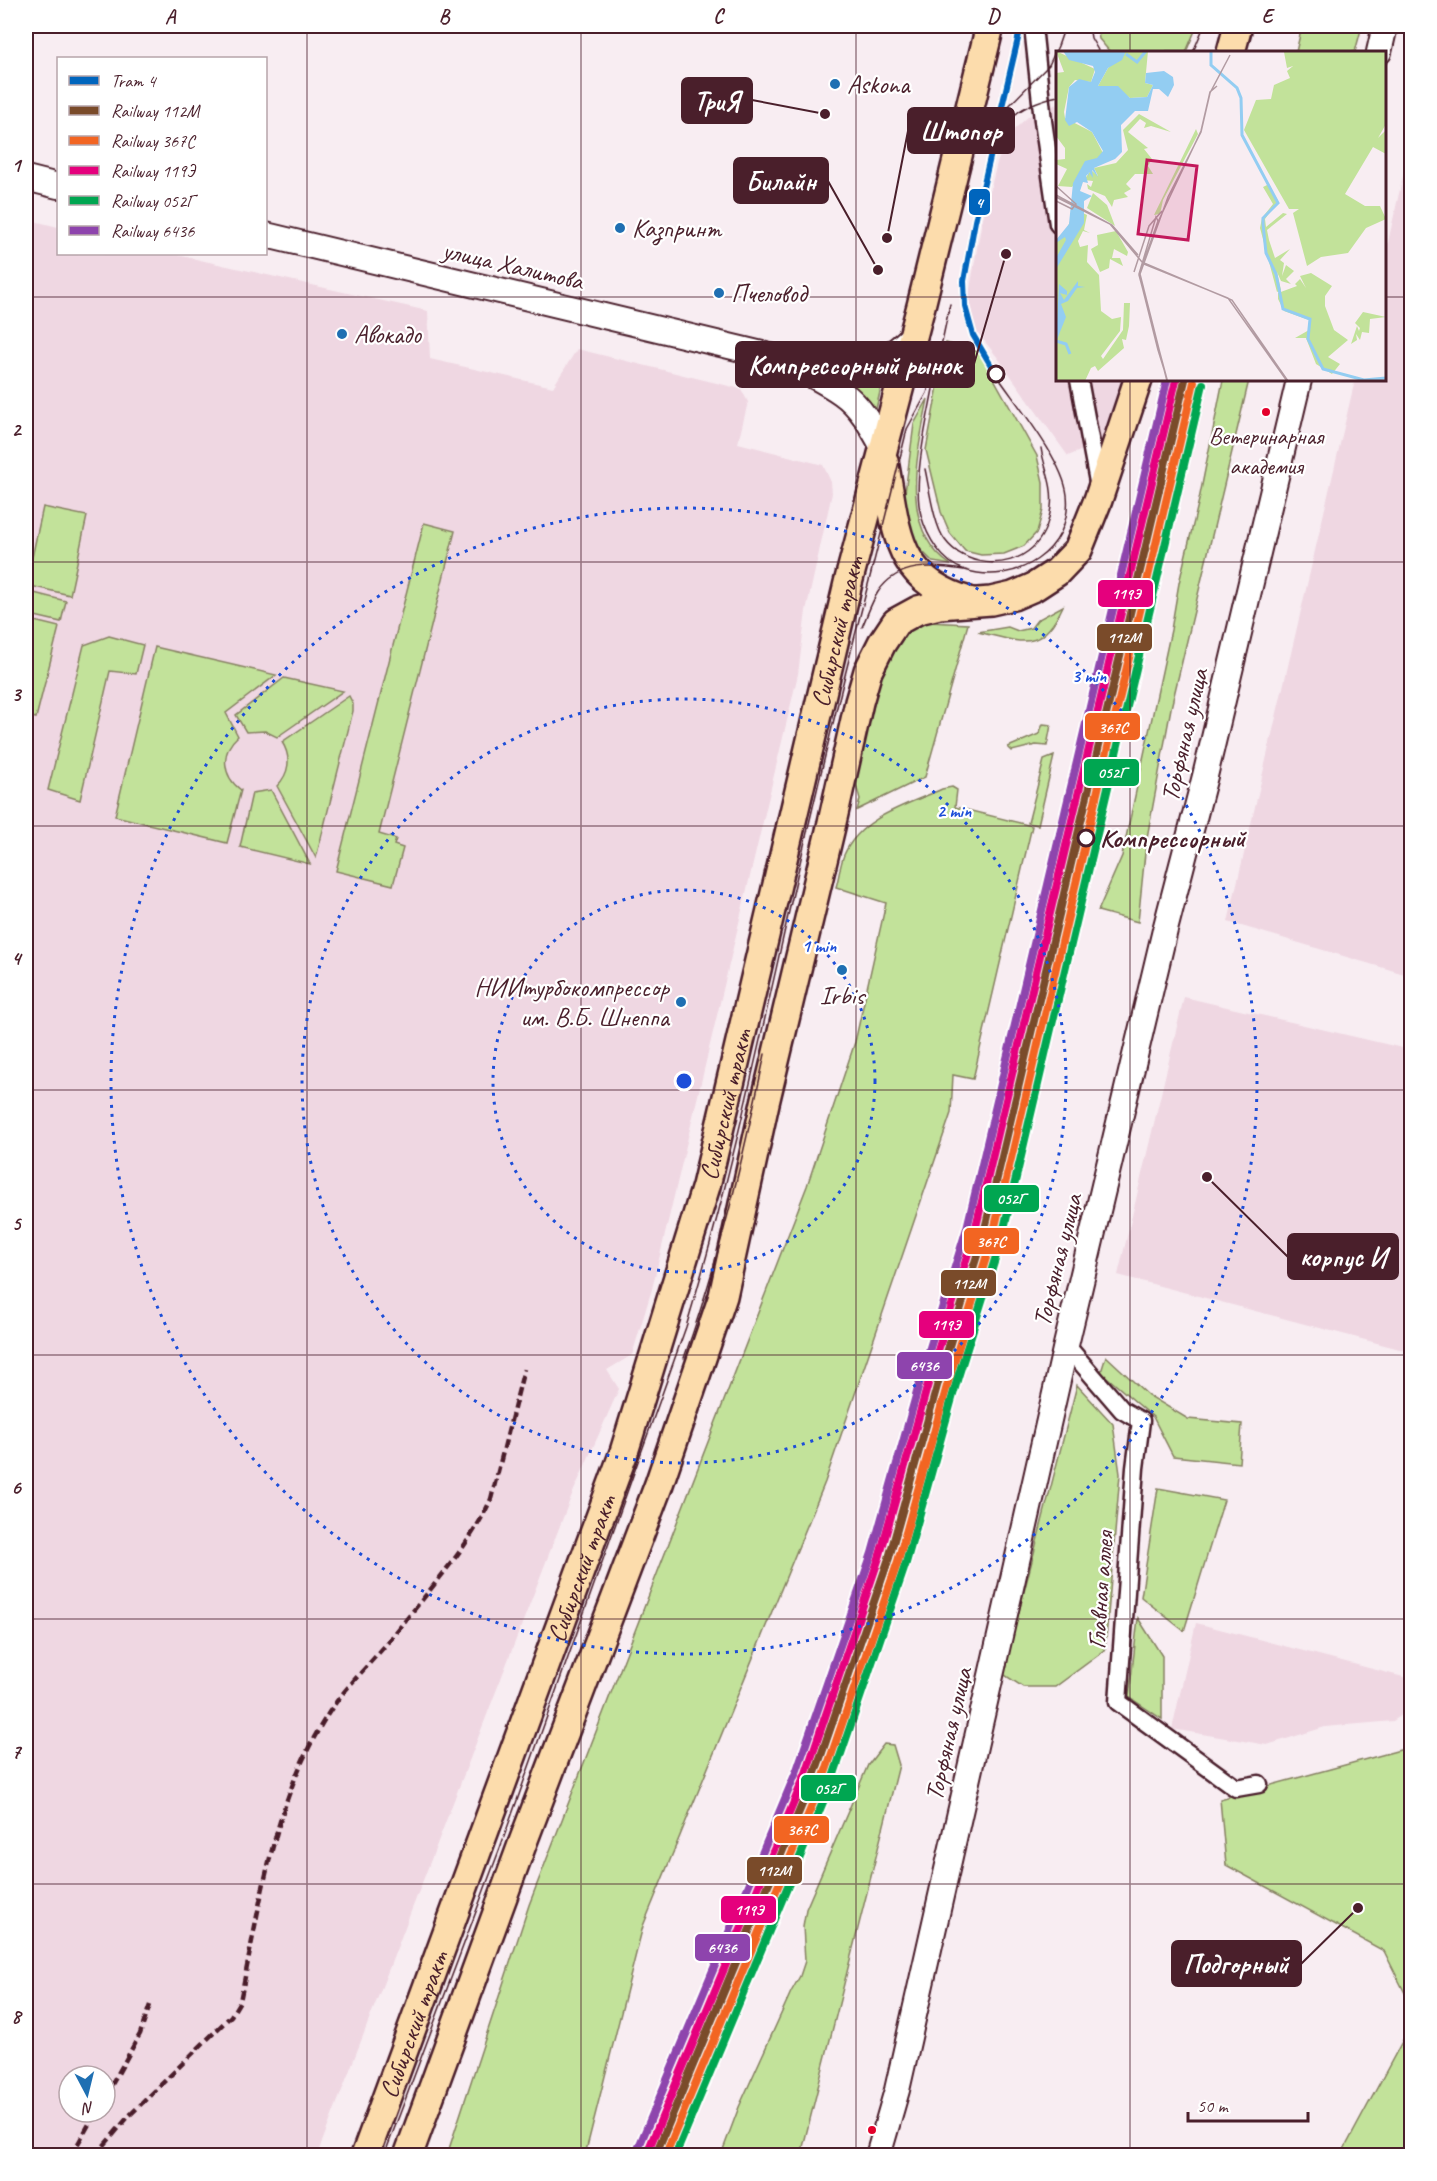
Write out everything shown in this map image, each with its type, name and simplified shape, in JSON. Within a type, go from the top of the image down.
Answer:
[{"type":"main road","name":"Сибирский тракт","points":[[365,2156],[624,1452],[702,1197],[848,584],[990,26]]},
{"type":"main road","points":[[1231,51],[1239,26]]},
{"type":"main road","name":"Сибирский тракт","points":[[408,2156],[523,1842],[659,1484],[723,1296],[763,1112],[868,671],[896,622],[918,610],[939,605],[991,601],[1013,596],[1057,572],[1078,550],[1138,381]]},
{"type":"main road","points":[[883,452],[895,523],[902,549],[913,567],[935,588],[950,596],[972,602]]},
{"type":"street","points":[[1033,26],[1043,121],[1056,210]]},
{"type":"street","points":[[1379,51],[1385,26]]},
{"type":"street","points":[[26,178],[57,186]]},
{"type":"street","name":"улица Халитова","points":[[267,235],[783,359]]},
{"type":"street","points":[[783,359],[856,366],[873,363],[892,353],[912,337]]},
{"type":"street","points":[[783,359],[843,393],[864,416],[883,452]]},
{"type":"street","points":[[1079,381],[1100,490]]},
{"type":"street","name":"Торфяная улица","points":[[878,2156],[897,2090],[1066,1345],[1299,381]]},
{"type":"street","name":"Главная аллея","points":[[1066,1345],[1122,1410],[1141,1421],[1135,1468],[1118,1702],[1236,1788],[1259,1784]]},
{"type":"shaded area","points":[[1056,104],[1056,381],[1126,381],[1109,439],[1068,456],[974,328],[969,295],[981,226],[997,163],[1009,134],[1029,116]]},
{"type":"shaded area","points":[[1411,141],[1411,976],[1228,922],[1355,381],[1386,381],[1386,251]]},
{"type":"shaded area","points":[[26,219],[57,227],[57,255],[177,255],[428,311],[430,359],[553,387],[577,349],[741,389],[748,402],[738,443],[823,465],[831,482],[832,493],[806,611],[798,674],[652,1289],[632,1355],[607,1370],[619,1389],[571,1497],[317,2155],[26,2156]]},
{"type":"shaded area","points":[[1184,997],[1411,1050],[1411,1352],[1118,1275]]},
{"type":"shaded area","points":[[1196,1623],[1411,1679],[1411,1709],[1393,1721],[1325,1727],[1267,1745],[1172,1729]]},
{"type":"green space","points":[[1097,26],[1197,26],[1186,51],[1109,51],[1099,39]]},
{"type":"green space","points":[[1302,26],[1362,26],[1355,51],[1296,51]]},
{"type":"green space","points":[[946,343],[979,352],[1037,456],[1043,482],[1043,510],[1037,532],[1024,546],[1004,554],[981,555],[965,551],[950,533],[941,512],[926,450]]},
{"type":"green space","points":[[831,369],[864,376],[882,373],[884,375],[876,409],[873,409],[858,391]]},
{"type":"green space","points":[[1223,381],[1249,381],[1171,708],[1146,843],[1138,922],[1098,911],[1122,856],[1179,583],[1199,500]]},
{"type":"green space","points":[[928,399],[917,465],[915,488],[917,510],[923,531],[934,550],[951,565],[933,562],[920,549],[906,524],[905,493],[914,424]]},
{"type":"green space","points":[[43,507],[87,516],[70,595],[26,585]]},
{"type":"green space","points":[[424,523],[455,531],[379,834],[396,839],[394,845],[403,848],[393,885],[336,871]]},
{"type":"green space","points":[[26,591],[66,601],[61,622],[26,614]]},
{"type":"green space","points":[[1063,606],[1047,632],[1029,641],[1018,641],[978,632],[1008,627],[1018,631],[1031,628],[1037,620]]},
{"type":"green space","points":[[26,619],[59,627],[36,718],[26,716]]},
{"type":"green space","points":[[928,622],[968,624],[925,777],[857,810],[860,799],[855,782],[884,663],[900,636],[911,627]]},
{"type":"green space","points":[[109,636],[143,645],[136,674],[110,671],[80,800],[48,790],[84,645]]},
{"type":"green space","points":[[155,647],[276,675],[226,713],[238,736],[228,749],[227,771],[241,790],[227,843],[115,816]]},
{"type":"green space","points":[[284,678],[343,691],[277,737],[265,731],[246,732],[236,715]]},
{"type":"green space","points":[[349,696],[353,704],[353,711],[316,858],[277,786],[288,766],[287,754],[282,742]]},
{"type":"green space","points":[[1043,724],[1051,725],[1047,746],[1036,745],[1012,751],[1008,747],[1039,734]]},
{"type":"green space","points":[[1054,756],[1038,825],[1028,823],[1044,760]]},
{"type":"green space","points":[[952,787],[957,790],[955,807],[1032,826],[973,1079],[953,1075],[951,1113],[825,1482],[643,1926],[585,2155],[447,2155],[529,1905],[807,1186],[855,1042],[886,903],[836,887],[841,863],[851,842],[873,822],[900,807]]},
{"type":"green space","points":[[271,790],[310,864],[240,847],[252,793]]},
{"type":"green space","points":[[1106,1356],[1148,1395],[1188,1419],[1242,1424],[1239,1463],[1173,1456],[1153,1417],[1101,1372]]},
{"type":"green space","points":[[1077,1385],[1113,1424],[1120,1474],[1105,1650],[1055,1687],[1023,1687],[1003,1674]]},
{"type":"green space","points":[[1158,1488],[1224,1500],[1184,1631],[1141,1597]]},
{"type":"green space","points":[[1138,1618],[1162,1656],[1162,1719],[1129,1697]]},
{"type":"green space","points":[[884,1744],[893,1745],[899,1765],[801,2155],[721,2155],[739,2107],[800,1976],[805,1961],[803,1926],[806,1909],[868,1765]]},
{"type":"green space","points":[[1411,1747],[1411,2005],[1384,1951],[1226,1865],[1220,1799]]},
{"type":"green space","points":[[1411,2025],[1411,2155],[1341,2155]]},
{"type":"tram line","name":"4","points":[[996,374],[973,335],[965,306],[964,281],[975,221],[1021,26]]},
{"type":"tram line","points":[[985,137],[999,116],[1049,65],[1065,26]]},
{"type":"tram line","points":[[1089,26],[1091,38],[1098,51]]},
{"type":"tram line","points":[[1193,51],[1204,26]]},
{"type":"tram line","points":[[991,149],[1004,126],[1017,113],[1037,102],[1056,97]]},
{"type":"tram line","points":[[937,365],[950,304]]},
{"type":"tram line","points":[[384,2156],[500,1848],[686,1327],[740,1127],[801,857],[907,429],[927,393],[939,358]]},
{"type":"tram line","points":[[933,389],[919,470],[919,502],[924,523],[931,540],[949,562],[965,570],[984,574],[1003,573],[1037,560],[1051,548],[1061,533],[1066,515],[1067,495],[1064,481],[1048,450],[996,374]]},
{"type":"tram line","points":[[925,469],[941,534],[953,549],[974,560],[986,562],[1011,560],[1032,548],[1047,524],[1052,499],[1041,448]]},
{"type":"tram line","points":[[862,627],[878,592],[896,575],[928,567],[964,570]]},
{"type":"tram line","points":[[684,1358],[720,1245],[765,1054]]},
{"type":"railway","points":[[95,2156],[129,2116],[231,2016],[240,2001],[272,1849],[296,1776],[312,1741],[332,1708],[441,1576],[469,1539],[484,1513],[491,1499],[524,1369]]},
{"type":"railway","points":[[117,2075],[140,2034],[150,2005]]},
{"type":"railway","points":[[71,2156],[89,2124]]},
{"type":"rail line","name":"6436","points":[[638,2149],[797,1770],[872,1553],[924,1367],[967,1228],[1167,381]]},
{"type":"rail line","name":"119Э","points":[[647,2153],[806,1773],[880,1555],[932,1370],[975,1231],[1176,381]]},
{"type":"rail line","name":"112М","points":[[655,2156],[814,1776],[889,1558],[941,1372],[984,1233],[1185,381]]},
{"type":"rail line","name":"367С","points":[[665,2156],[823,1779],[898,1561],[950,1375],[993,1235],[1194,382]]},
{"type":"rail line","name":"052Г","points":[[675,2156],[831,1783],[906,1563],[958,1377],[1002,1237],[1203,384]]},
{"type":"place","name":"Askona","points":[[835,84]]},
{"type":"place","name":"ТриЯ","points":[[825,114]]},
{"type":"place","name":"Казпринт","points":[[620,228]]},
{"type":"place","name":"Штопор","points":[[887,238]]},
{"type":"place","name":"Компрессорный рынок","points":[[1006,254]]},
{"type":"place","name":"Билайн","points":[[878,270]]},
{"type":"place","name":"Пчеловод","points":[[719,293]]},
{"type":"place","name":"Авокадо","points":[[342,334]]},
{"type":"place","name":"Ветеринарная академия","points":[[1266,412]]},
{"type":"place","name":"Компрессорный","points":[[1086,838]]},
{"type":"place","name":"Irbis","points":[[842,970]]},
{"type":"place","name":"НИИтурбокомпрессор им. В.Б. Шнеппа","points":[[681,1002]]},
{"type":"place","name":"корпус И","points":[[1207,1177]]},
{"type":"place","name":"Подгорный","points":[[1358,1908]]}]
